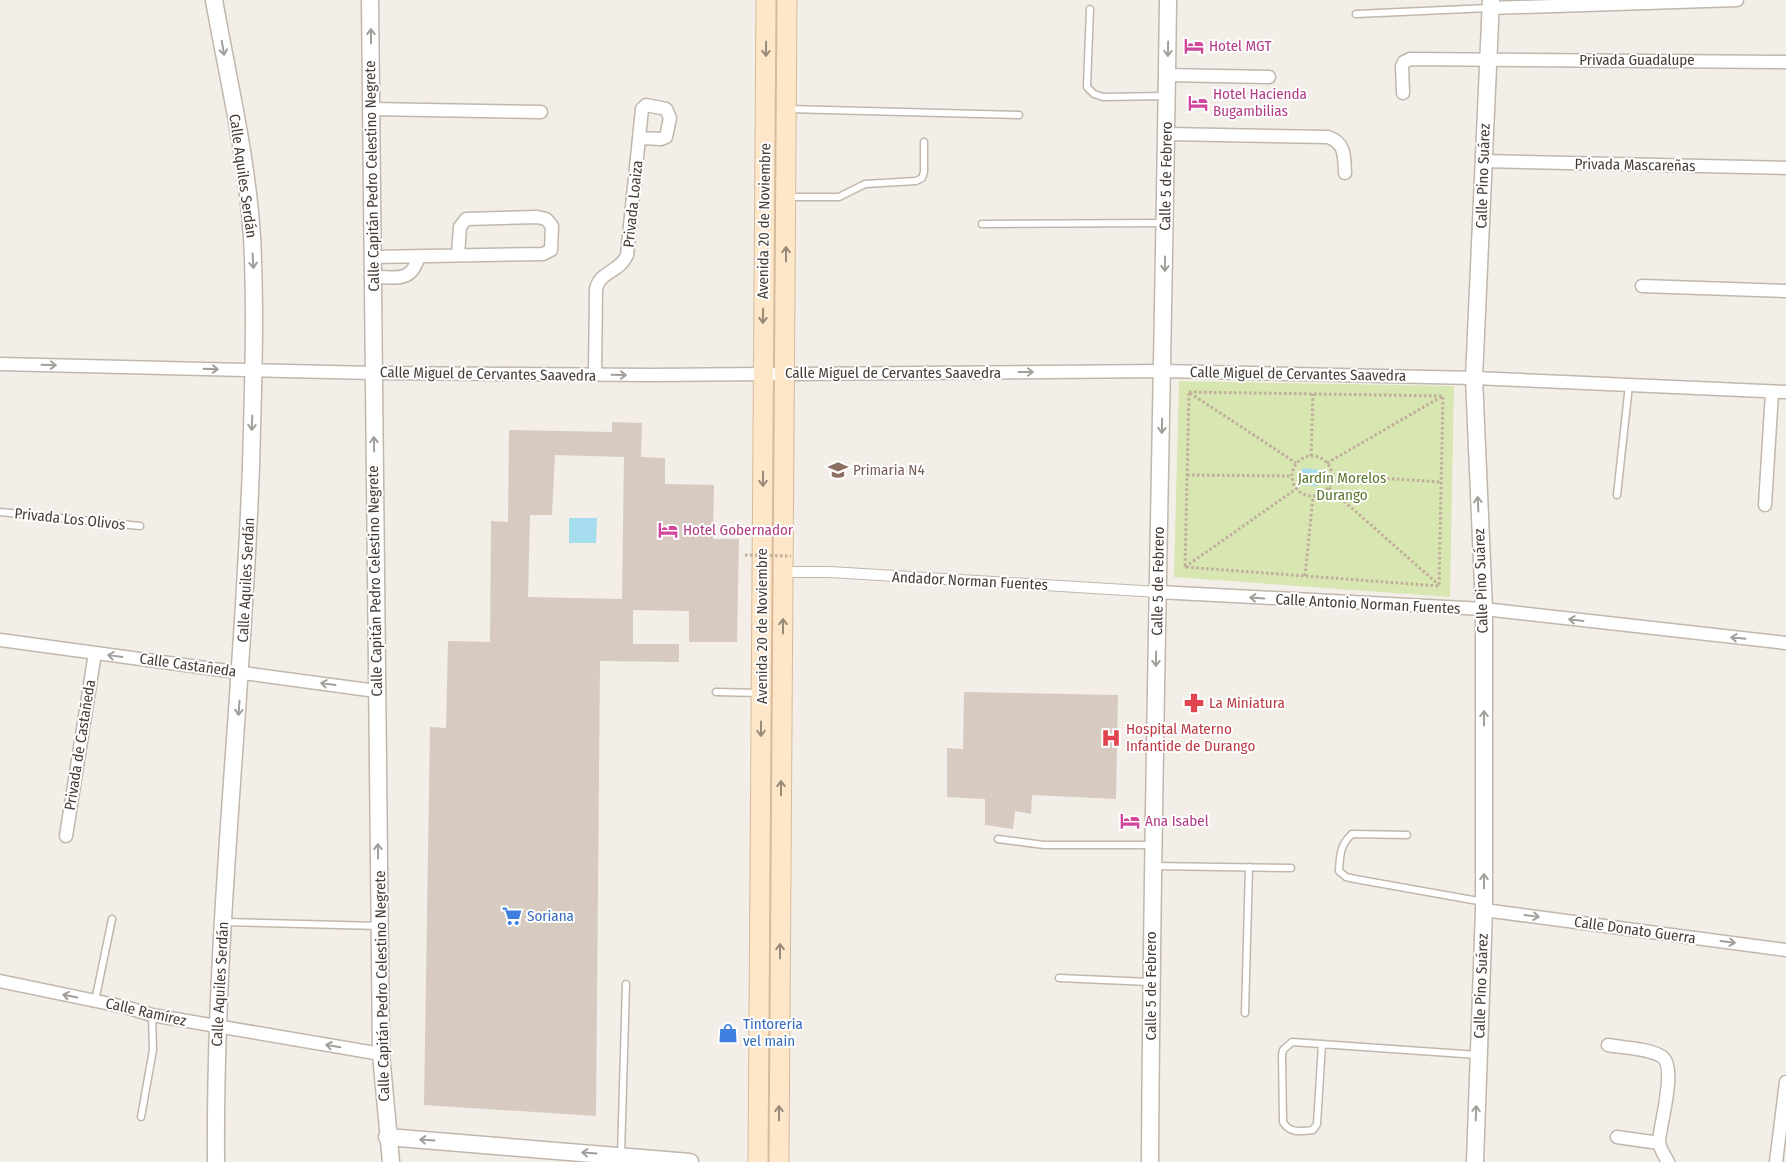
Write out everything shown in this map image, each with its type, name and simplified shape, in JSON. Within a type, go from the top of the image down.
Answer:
[{"type":"main road","name":"Avenida 20 de Noviembre","points":[[758,1162],[766,0]]},
{"type":"main road","name":"Avenida 20 de Noviembre","points":[[778,1162],[787,564],[785,373],[787,0]]},
{"type":"street","name":"Calle Aquiles Serdán","points":[[214,0],[248,199],[254,278],[254,370],[241,672],[217,1027],[216,1162]]},
{"type":"street","name":"Calle Capitán Pedro Celestino Negrete","points":[[370,0],[381,1054],[387,1137],[391,1162]]},
{"type":"street","name":"Calle 5 de Febrero","points":[[1150,1162],[1152,845],[1166,224],[1168,0]]},
{"type":"street","points":[[1491,4],[1737,0]]},
{"type":"street","name":"Calle Pino Suárez","points":[[1476,1162],[1484,906],[1484,609],[1474,378],[1491,4]]},
{"type":"street","name":"Privada Guadalupe","points":[[1403,94],[1402,66],[1410,59],[1786,62]]},
{"type":"street","points":[[1167,75],[1269,76]]},
{"type":"street","points":[[372,109],[541,112]]},
{"type":"street","points":[[1167,134],[1328,136],[1340,144],[1343,151],[1345,173]]},
{"type":"street","name":"Privada Loaiza","points":[[595,375],[597,282],[602,276],[620,267],[627,255],[640,138]]},
{"type":"street","name":"Privada Mascareñas","points":[[1484,161],[1786,168]]},
{"type":"street","points":[[373,257],[543,254],[551,250],[552,226],[546,218],[537,217],[470,218],[462,222],[460,227],[458,255]]},
{"type":"street","points":[[373,277],[405,276],[414,270],[418,256]]},
{"type":"street","points":[[1642,286],[1786,290]]},
{"type":"street","name":"Calle Miguel de Cervantes Saavedra","points":[[0,364],[595,375],[1163,371],[1474,378],[1786,392]]},
{"type":"street","points":[[1765,505],[1772,392]]},
{"type":"street","name":"Andador Norman Fuentes","points":[[787,564],[830,572],[1158,592]]},
{"type":"street","name":"Calle Antonio Norman Fuentes","points":[[1158,592],[1484,609],[1786,643]]},
{"type":"street","name":"Calle Castañeda","points":[[0,640],[376,691]]},
{"type":"street","name":"Privada de Castañeda","points":[[66,836],[95,653]]},
{"type":"street","name":"Calle Donato Guerra","points":[[1484,906],[1786,950]]},
{"type":"street","name":"Calle Ramírez","points":[[0,981],[152,1015],[381,1054]]},
{"type":"street","points":[[1608,1045],[1652,1053],[1663,1057],[1667,1063],[1669,1077],[1659,1143],[1668,1162]]},
{"type":"street","points":[[1776,1162],[1786,1082]]},
{"type":"street","points":[[387,1137],[690,1162]]},
{"type":"street","points":[[1617,1137],[1659,1143]]},
{"type":"lane","points":[[1356,14],[1491,4]]},
{"type":"lane","points":[[1090,9],[1088,87],[1094,94],[1103,97],[1167,96]]},
{"type":"lane","points":[[787,109],[1019,115]]},
{"type":"lane","points":[[786,197],[839,197],[866,184],[922,178],[924,172],[924,142]]},
{"type":"lane","points":[[982,224],[1166,224]]},
{"type":"lane","points":[[1617,494],[1629,385]]},
{"type":"lane","name":"Privada Los Olivos","points":[[0,512],[140,526]]},
{"type":"lane","points":[[716,692],[761,693]]},
{"type":"lane","points":[[1407,835],[1352,834],[1340,849],[1340,871],[1346,877],[1484,906]]},
{"type":"lane","points":[[998,839],[1044,846],[1152,845]]},
{"type":"lane","points":[[1152,866],[1291,868]]},
{"type":"lane","points":[[1245,1012],[1249,867]]},
{"type":"lane","points":[[95,1001],[112,919]]},
{"type":"lane","points":[[224,922],[379,926]]},
{"type":"lane","points":[[1059,978],[1151,982]]},
{"type":"lane","points":[[622,1155],[626,984]]},
{"type":"lane","points":[[141,1117],[153,1050],[152,1015]]},
{"type":"lane","points":[[1322,1044],[1317,1124],[1313,1130],[1293,1131],[1287,1128],[1283,1122],[1284,1050],[1292,1042],[1322,1044],[1478,1055]]},
{"type":"path","points":[[1189,392],[1443,396]]},
{"type":"path","points":[[1189,392],[1296,463]]},
{"type":"path","points":[[1184,567],[1189,392]]},
{"type":"path","points":[[1311,456],[1312,394]]},
{"type":"path","points":[[1327,463],[1443,396]]},
{"type":"path","points":[[1440,586],[1443,396]]},
{"type":"path","points":[[1311,456],[1323,459],[1327,463],[1332,475],[1329,488],[1313,497],[1306,496],[1296,489],[1291,476],[1296,463],[1311,456]]},
{"type":"path","points":[[1187,475],[1291,476]]},
{"type":"path","points":[[1332,475],[1441,482]]},
{"type":"path","points":[[1329,488],[1440,586]]},
{"type":"path","points":[[1184,567],[1296,489]]},
{"type":"path","points":[[1305,576],[1313,497]]},
{"type":"path","points":[[745,555],[787,564]]},
{"type":"path","points":[[1184,567],[1440,586]]},
{"type":"green space","name":"Jardín Morelos Durango","points":[[1179,381],[1454,386],[1450,597],[1174,577]]},
{"type":"water","points":[[1302,468],[1319,470],[1318,486],[1301,485]]},
{"type":"water","points":[[569,518],[597,518],[596,543],[569,543]]},
{"type":"building","name":"Soriana","points":[[612,422],[642,423],[641,457],[665,458],[665,484],[714,485],[713,539],[739,539],[737,642],[689,642],[689,611],[633,610],[633,644],[679,644],[679,662],[600,661],[596,1116],[424,1105],[430,727],[446,728],[448,641],[490,642],[491,521],[508,522],[509,430],[612,432]],"holes":[[[555,455],[624,457],[622,599],[528,597],[530,515],[552,515]]]},
{"type":"building","points":[[964,692],[1118,695],[1116,799],[1032,795],[1031,814],[1015,811],[1013,829],[985,825],[985,799],[947,797],[947,748],[963,749]]},
{"type":"place","name":"Hotel MGT","points":[[1194,46]]},
{"type":"place","name":"Hotel Hacienda Bugambilias","points":[[1198,103]]},
{"type":"place","name":"Primaria N4","points":[[838,470]]},
{"type":"place","name":"Hotel Gobernador","points":[[668,530]]},
{"type":"place","name":"La Miniatura","points":[[1194,703]]},
{"type":"place","name":"Hospital Materno Infantide de Durango","points":[[1111,738]]},
{"type":"place","name":"Ana Isabel","points":[[1130,821]]},
{"type":"place","name":"Soriana","points":[[512,916]]},
{"type":"place","name":"Tintoreria vel main","points":[[728,1033]]}]
